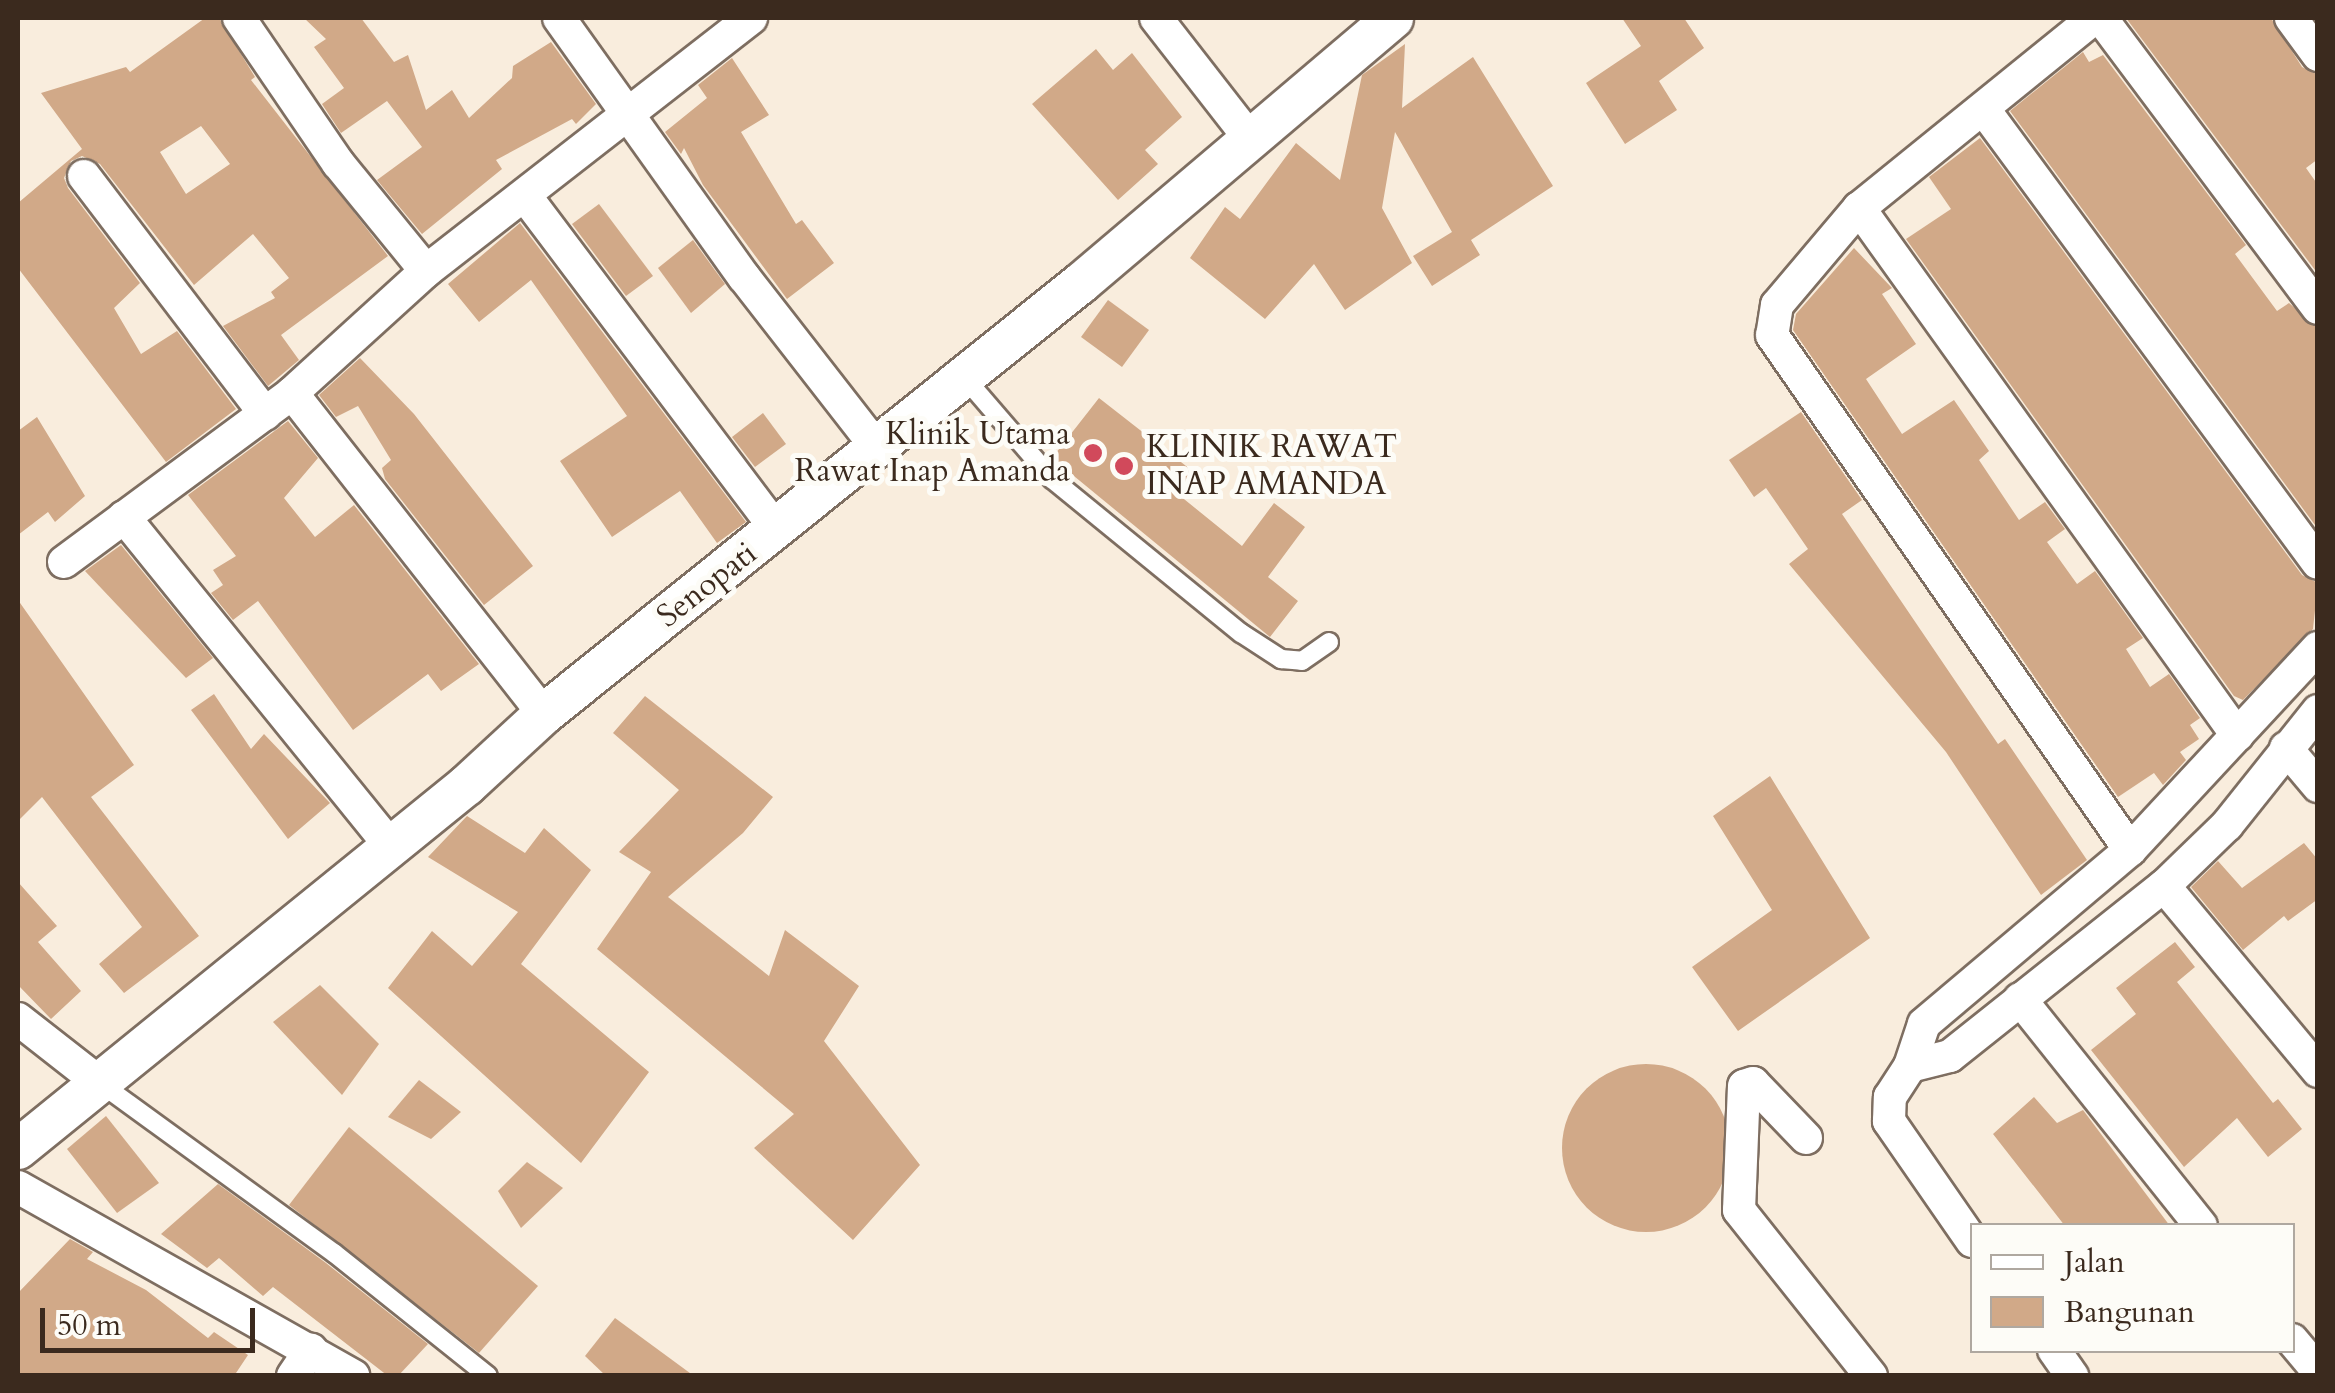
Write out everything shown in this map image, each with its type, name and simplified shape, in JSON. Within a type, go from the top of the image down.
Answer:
[{"type":"street","points":[[239,18],[338,164],[426,271]]},
{"type":"street","points":[[559,18],[878,449]]},
{"type":"street","points":[[64,562],[292,394],[426,271],[526,197],[626,110],[751,18]]},
{"type":"street","points":[[1156,18],[1248,136]]},
{"type":"street","name":"Senopati","points":[[18,1149],[544,714],[878,449],[1393,18]]},
{"type":"street","points":[[2130,850],[1776,344],[1777,305],[1859,208],[2098,18],[2318,308]]},
{"type":"street","points":[[2291,18],[2318,55]]},
{"type":"street","points":[[1985,111],[2318,563]]},
{"type":"street","points":[[84,176],[264,414]]},
{"type":"street","points":[[526,197],[777,530]]},
{"type":"street","points":[[1859,208],[2237,736]]},
{"type":"street","points":[[292,394],[544,714]]},
{"type":"street","points":[[124,517],[389,844]]},
{"type":"street","points":[[1970,1238],[1889,1121],[1890,1097],[1910,1066],[1924,1024],[2054,919],[2130,850],[2315,656]]},
{"type":"street","points":[[1910,1066],[1950,1056],[2164,886],[2226,825],[2318,711]]},
{"type":"street","points":[[2286,748],[2318,786]]},
{"type":"street","points":[[2188,787],[2226,825]]},
{"type":"street","points":[[2164,886],[2318,1071]]},
{"type":"street","points":[[2054,919],[2080,955]]},
{"type":"street","points":[[2020,999],[2199,1223]]},
{"type":"street","points":[[18,1019],[100,1083]]},
{"type":"street","points":[[1806,1138],[1753,1083],[1744,1086],[1739,1210],[1870,1376]]},
{"type":"street","points":[[18,1187],[302,1362],[352,1376]]},
{"type":"street","points":[[2295,1344],[2318,1371]]},
{"type":"street","points":[[2056,1353],[2072,1376]]},
{"type":"lane","points":[[964,378],[1052,479],[1266,650],[1302,661],[1329,642]]},
{"type":"lane","points":[[100,1083],[334,1253],[488,1376]]},
{"type":"building","points":[[205,18],[219,18],[255,77],[251,80],[388,256],[281,335],[299,360],[268,386],[223,326],[275,298],[271,292],[289,278],[253,234],[194,285],[100,164],[82,156],[71,161],[64,178],[68,188],[140,283],[114,308],[141,354],[177,331],[236,409],[166,462],[18,268],[18,203],[82,149],[41,93],[126,67],[130,72]],"holes":[[[201,126],[230,164],[186,194],[160,152]]]},
{"type":"building","points":[[304,18],[361,18],[394,62],[408,55],[426,110],[452,90],[469,118],[512,78],[513,66],[551,42],[596,104],[576,124],[572,119],[496,160],[502,169],[422,234],[377,180],[422,147],[387,101],[341,133],[322,104],[344,88],[314,47],[326,39]]},
{"type":"building","points":[[1622,18],[1684,18],[1704,48],[1659,81],[1677,110],[1625,144],[1586,83],[1641,46]]},
{"type":"building","points":[[2126,18],[2271,18],[2302,67],[2318,75],[2318,159],[2306,168],[2318,185],[2318,274]]},
{"type":"building","points":[[1405,44],[1402,108],[1473,57],[1553,186],[1471,240],[1480,255],[1432,286],[1413,256],[1452,232],[1395,132],[1382,208],[1412,263],[1345,310],[1314,264],[1265,319],[1190,258],[1225,207],[1240,219],[1296,143],[1340,180],[1362,75]]},
{"type":"building","points":[[1096,49],[1113,70],[1132,53],[1182,117],[1145,150],[1158,164],[1118,200],[1032,104]]},
{"type":"building","points":[[2083,52],[2089,62],[2103,55],[2246,245],[2235,254],[2277,311],[2289,303],[2318,328],[2318,529],[2010,111]]},
{"type":"building","points":[[732,58],[769,115],[741,132],[796,224],[802,220],[834,263],[787,299],[703,185],[684,148],[681,154],[665,132],[707,98],[698,85]]},
{"type":"building","points":[[1980,138],[2302,575],[2318,583],[2313,629],[2243,700],[2234,696],[1906,239],[1951,209],[1929,177]]},
{"type":"building","points":[[599,204],[653,276],[626,296],[572,224]]},
{"type":"building","points":[[520,223],[746,522],[717,543],[680,491],[612,537],[560,461],[627,416],[531,280],[479,322],[448,284]]},
{"type":"building","points":[[693,240],[725,284],[691,313],[658,268]]},
{"type":"building","points":[[1854,248],[1892,288],[1882,294],[1916,344],[1866,379],[1902,434],[1954,400],[1989,451],[1979,460],[2019,520],[2045,502],[2065,529],[2047,542],[2077,584],[2095,571],[2143,638],[2126,649],[2150,687],[2169,674],[2200,718],[2190,725],[2199,739],[2180,752],[2186,760],[2163,785],[2154,773],[2118,797],[1793,330],[1796,314]]},
{"type":"building","points":[[1108,300],[1149,330],[1122,367],[1081,337]]},
{"type":"building","points":[[360,358],[414,414],[533,566],[484,605],[385,479],[382,468],[391,460],[358,406],[336,417],[319,395]]},
{"type":"building","points":[[1099,398],[1195,473],[1179,495],[1242,546],[1274,503],[1305,527],[1268,577],[1298,601],[1270,637],[1052,458]]},
{"type":"building","points":[[1801,412],[1862,500],[1842,514],[1998,744],[2005,739],[2087,860],[2041,895],[1946,752],[1789,564],[1808,549],[1766,488],[1754,497],[1729,460]]},
{"type":"building","points":[[763,413],[786,444],[755,467],[732,437]]},
{"type":"building","points":[[37,417],[85,496],[55,522],[48,512],[18,535],[18,431]]},
{"type":"building","points":[[288,421],[318,458],[284,498],[315,537],[354,505],[479,664],[441,691],[428,674],[353,730],[258,601],[233,620],[211,593],[223,585],[213,570],[236,556],[188,495]]},
{"type":"building","points":[[121,545],[213,658],[186,678],[85,571]]},
{"type":"building","points":[[18,600],[134,765],[91,797],[199,936],[124,993],[99,964],[142,927],[42,797],[18,821]]},
{"type":"building","points":[[214,694],[251,749],[264,734],[330,803],[288,839],[191,710]]},
{"type":"building","points":[[645,696],[773,797],[743,833],[668,897],[769,976],[785,930],[859,986],[824,1041],[920,1165],[853,1240],[754,1148],[794,1114],[597,949],[651,872],[619,852],[679,790],[613,733]]},
{"type":"building","points":[[1770,776],[1870,938],[1738,1031],[1692,967],[1772,910],[1713,816]]},
{"type":"building","points":[[467,816],[525,853],[544,828],[591,870],[521,964],[649,1072],[581,1163],[388,988],[432,931],[472,966],[518,912],[428,857]]},
{"type":"building","points":[[2304,843],[2318,860],[2318,899],[2288,921],[2284,916],[2243,950],[2191,887],[2218,861],[2242,888]]},
{"type":"building","points":[[18,882],[57,926],[38,942],[81,991],[51,1019],[18,985]]},
{"type":"building","points":[[2175,942],[2195,967],[2177,982],[2273,1103],[2278,1099],[2302,1129],[2268,1157],[2237,1118],[2184,1167],[2091,1050],[2136,1014],[2116,988]]},
{"type":"building","points":[[320,985],[379,1044],[342,1095],[273,1022]]},
{"type":"building","points":[[1646,1064],[1678,1070],[1706,1088],[1724,1116],[1730,1148],[1724,1180],[1706,1208],[1678,1226],[1646,1232],[1614,1226],[1586,1208],[1568,1180],[1562,1148],[1568,1116],[1586,1088],[1614,1070]]},
{"type":"building","points":[[419,1080],[461,1112],[431,1139],[388,1117]]},
{"type":"building","points":[[2034,1097],[2057,1123],[2083,1110],[2168,1223],[2063,1223],[1993,1134]]},
{"type":"building","points":[[106,1116],[159,1183],[117,1213],[67,1149]]},
{"type":"building","points":[[349,1127],[538,1286],[479,1353],[289,1205]]},
{"type":"building","points":[[527,1162],[563,1188],[521,1228],[498,1191]]},
{"type":"building","points":[[218,1184],[428,1344],[398,1376],[388,1376],[273,1287],[263,1296],[219,1258],[207,1268],[161,1234]]},
{"type":"building","points":[[70,1239],[93,1252],[87,1259],[146,1290],[208,1338],[214,1332],[248,1355],[234,1376],[18,1376],[18,1293]]},
{"type":"building","points":[[615,1318],[694,1376],[606,1376],[585,1356]]},
{"type":"place","name":"Klinik Utama Rawat Inap Amanda","points":[[1093,453]]},
{"type":"place","name":"KLINIK RAWAT INAP AMANDA","points":[[1124,466]]}]
